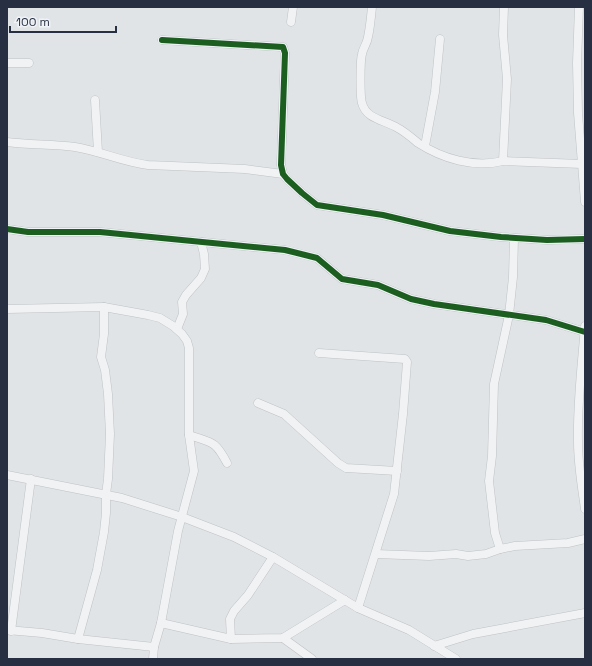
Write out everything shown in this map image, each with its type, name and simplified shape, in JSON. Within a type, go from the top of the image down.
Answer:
[{"type":"street","points":[[291,22],[293,7]]},
{"type":"street","points":[[372,7],[368,38],[361,58],[362,104],[368,114],[396,127],[437,153],[461,161],[491,164],[502,161],[582,164]]},
{"type":"street","points":[[502,161],[508,79],[504,35],[504,7]]},
{"type":"street","points":[[579,7],[577,62],[578,113],[585,202]]},
{"type":"street","points":[[425,146],[435,92],[440,39]]},
{"type":"street","points":[[162,40],[283,47],[285,53],[281,165],[283,174],[302,193],[317,205],[383,215],[450,231],[514,239],[585,239]]},
{"type":"street","points":[[7,63],[29,63]]},
{"type":"street","points":[[95,100],[98,152]]},
{"type":"street","points":[[7,142],[75,147],[98,152],[134,164],[246,169],[283,174]]},
{"type":"street","points":[[7,229],[28,232],[100,232],[293,251],[317,258],[342,280],[378,285],[411,299],[434,304],[546,320],[585,332]]},
{"type":"street","points":[[500,549],[494,526],[489,481],[492,456],[494,384],[509,315],[513,277],[514,239]]},
{"type":"street","points":[[177,329],[183,314],[182,302],[186,295],[201,278],[205,269],[204,254],[201,242]]},
{"type":"street","points":[[78,639],[97,570],[104,532],[110,434],[108,394],[105,370],[101,357],[104,334],[104,307]]},
{"type":"street","points":[[7,309],[104,307],[160,318],[177,329],[187,340],[189,348],[189,435],[194,471],[178,531],[161,623],[154,647],[153,659]]},
{"type":"street","points":[[585,326],[579,393],[578,442],[579,467],[585,509]]},
{"type":"street","points":[[319,353],[406,360],[403,414],[393,501],[358,608]]},
{"type":"street","points":[[258,403],[284,414],[338,463],[346,468],[397,471]]},
{"type":"street","points":[[189,435],[216,444],[220,449],[226,463]]},
{"type":"street","points":[[7,475],[106,494],[146,505],[247,542],[358,608],[409,630],[456,659]]},
{"type":"street","points":[[31,479],[9,630],[154,647]]},
{"type":"street","points":[[376,554],[429,556],[456,554],[468,556],[486,554],[500,549],[528,544],[568,543],[585,539]]},
{"type":"street","points":[[230,639],[230,619],[234,611],[248,595],[273,557]]},
{"type":"street","points":[[161,623],[230,639],[283,638],[345,600]]},
{"type":"street","points":[[434,646],[473,634],[585,613]]},
{"type":"street","points":[[283,638],[312,659]]},
{"type":"cycle path","points":[[162,40],[283,47],[285,53],[281,165],[283,174],[287,179],[317,205],[383,215],[450,231],[501,237],[547,240],[585,239]]},
{"type":"cycle path","points":[[7,229],[28,232],[100,232],[285,250],[317,258],[342,279],[378,285],[411,299],[434,304],[546,320],[585,332]]}]
